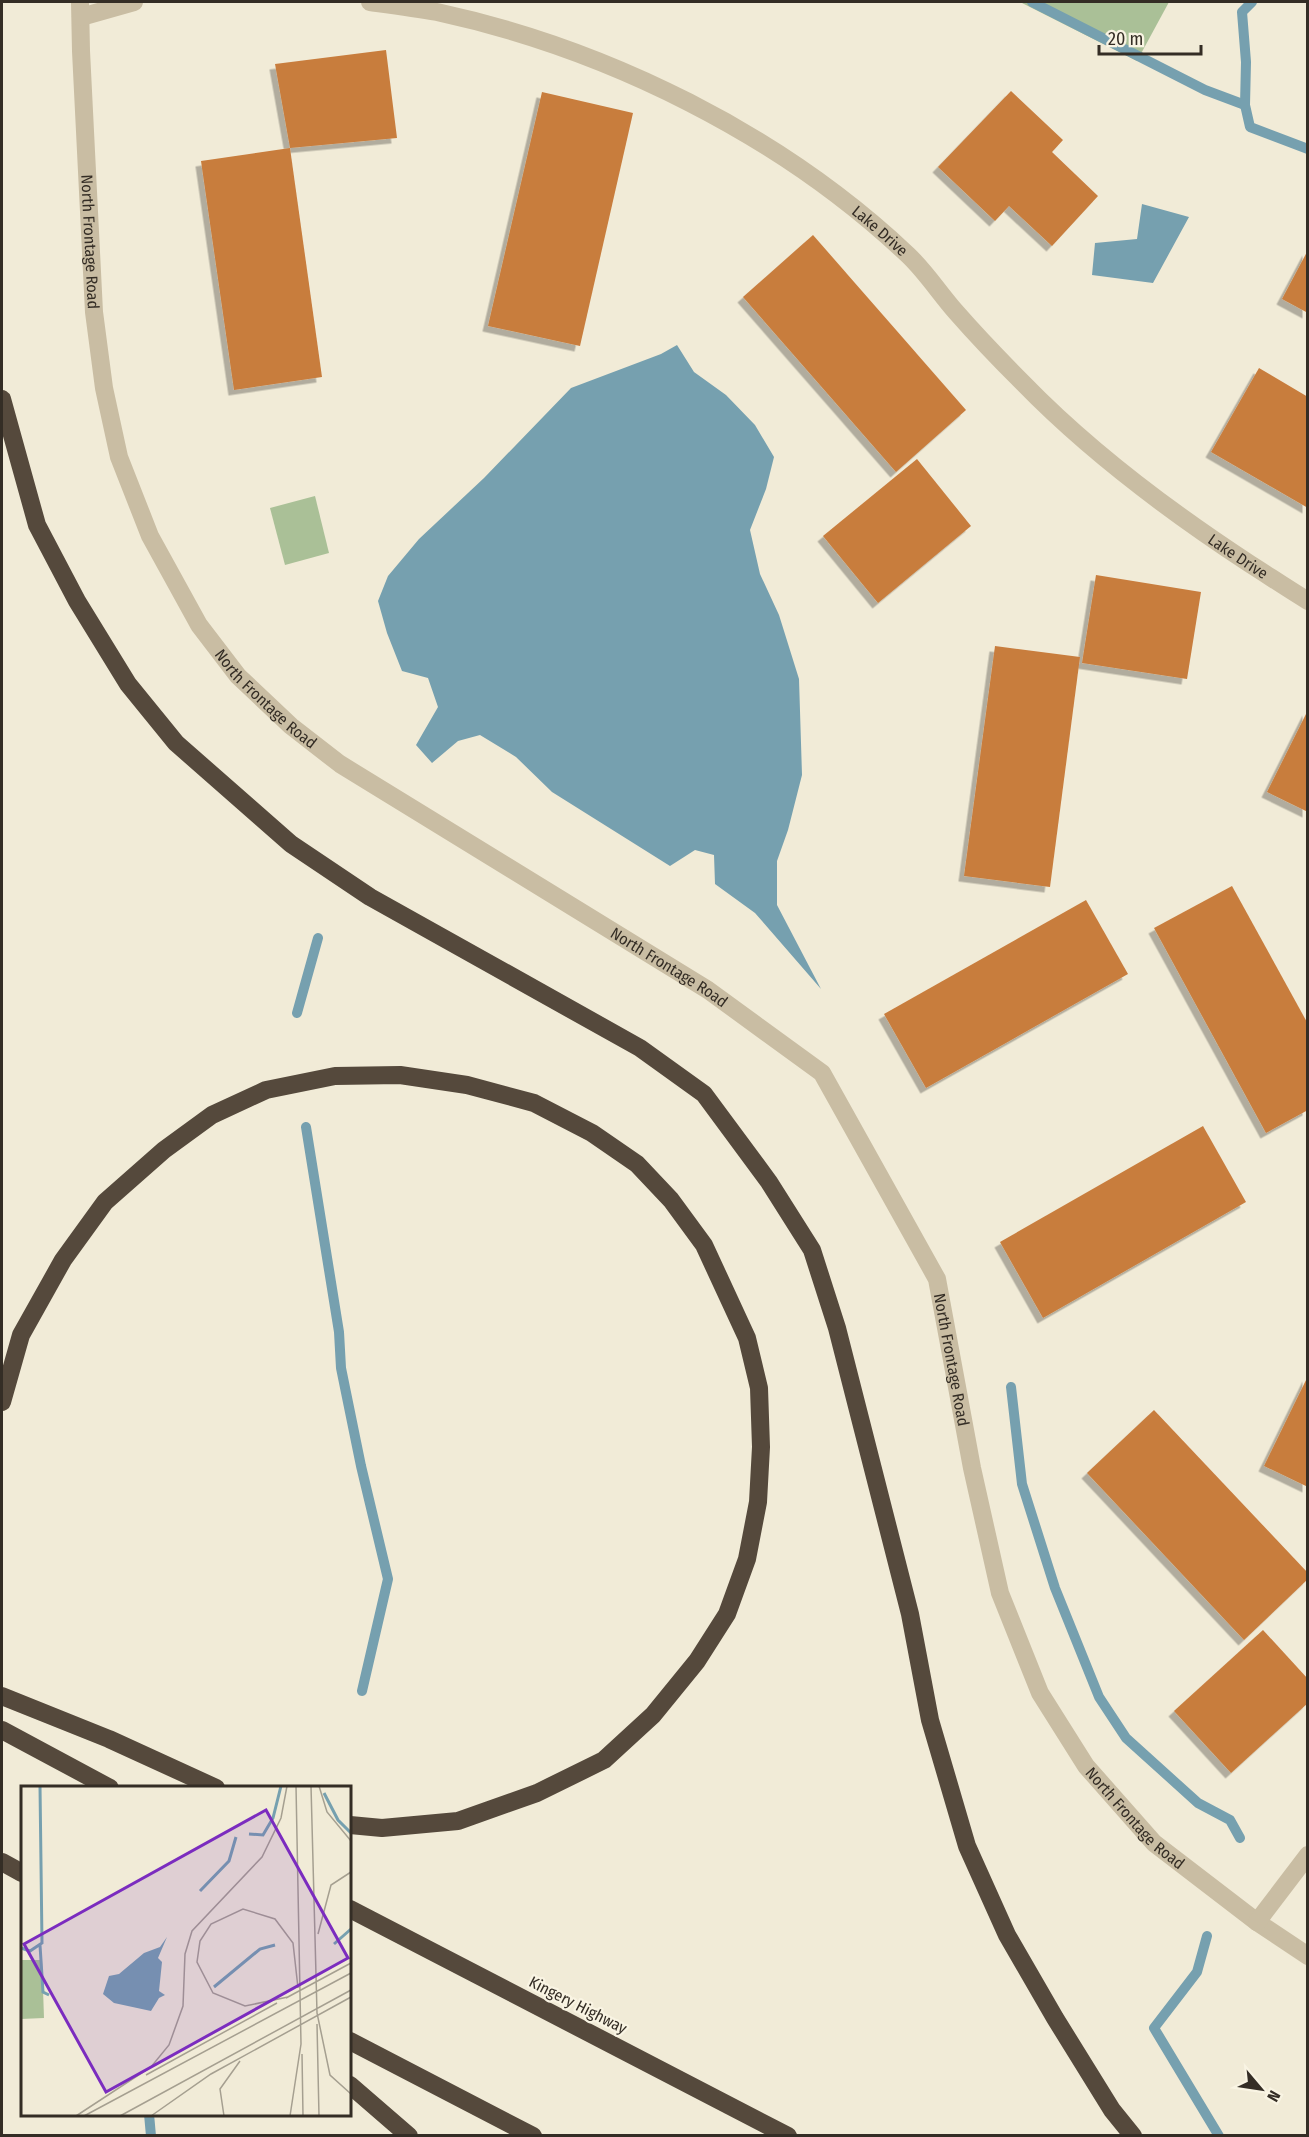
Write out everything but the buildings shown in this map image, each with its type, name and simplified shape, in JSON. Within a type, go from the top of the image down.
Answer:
[{"type":"highway","points":[[2,399],[38,525],[77,601],[128,684],[176,743],[291,844],[350,884],[417,924],[640,1048],[704,1094],[769,1182],[812,1250],[837,1328],[910,1614],[930,1720],[967,1846],[1007,1935],[1112,2110],[1133,2136]]},
{"type":"highway","points":[[2,1402],[21,1335],[63,1260],[105,1202],[164,1150],[212,1115],[266,1090],[335,1077],[400,1075],[466,1085],[534,1103],[592,1133],[637,1164],[671,1200],[704,1245],[714,1265],[747,1338],[759,1388],[761,1447],[758,1502],[747,1559],[727,1614],[697,1661],[653,1715],[604,1760],[537,1792],[458,1821],[382,1828],[351,1825]]},
{"type":"highway","points":[[2,1696],[109,1739],[212,1786]]},
{"type":"highway","points":[[2,1730],[106,1786]]},
{"type":"highway","points":[[2,1862],[21,1872]]},
{"type":"highway","name":"Kingery Highway","points":[[351,1910],[788,2136]]},
{"type":"highway","points":[[351,2042],[533,2136]]},
{"type":"highway","points":[[351,2086],[409,2136]]},
{"type":"street","points":[[81,9],[134,2]]},
{"type":"street","name":"Lake Drive","points":[[369,2],[436,12],[520,34],[603,62],[697,106],[779,155],[844,200],[910,257],[957,313],[1024,385],[1096,451],[1193,527],[1308,601]]},
{"type":"street","name":"North Frontage Road","points":[[81,9],[93,312],[104,388],[119,458],[150,536],[199,625],[238,676],[291,726],[340,764],[708,990],[822,1073],[937,1279],[972,1468],[1000,1593],[1040,1693],[1086,1766],[1154,1843],[1257,1922],[1308,1956]]},
{"type":"street","points":[[1257,1922],[1308,1855]]},
{"type":"green space","points":[[1020,2],[1169,2],[1137,61]]},
{"type":"green space","points":[[315,496],[329,553],[285,565],[270,508]]},
{"type":"water","points":[[1142,204],[1189,217],[1153,283],[1092,275],[1095,243],[1137,239]]},
{"type":"water","points":[[677,345],[694,372],[726,395],[755,425],[774,457],[766,489],[750,530],[760,574],[779,615],[799,679],[802,775],[788,830],[777,861],[777,905],[821,989],[755,913],[715,884],[714,855],[695,850],[670,866],[552,792],[516,757],[480,735],[458,741],[432,763],[416,745],[438,707],[428,678],[402,671],[387,633],[378,601],[388,576],[419,539],[484,478],[571,388],[661,354]]},
{"type":"waterway","points":[[1032,2],[1205,90],[1245,105]]},
{"type":"waterway","points":[[1252,2],[1242,12],[1246,62],[1245,105],[1250,127],[1308,149]]},
{"type":"waterway","points":[[297,1013],[318,938]]},
{"type":"waterway","points":[[306,1127],[339,1332],[341,1368],[388,1579],[362,1691]]},
{"type":"waterway","points":[[1011,1387],[1022,1484],[1055,1588],[1099,1697],[1126,1738],[1198,1803],[1230,1820],[1240,1838]]},
{"type":"waterway","points":[[1207,1936],[1197,1972],[1154,2028],[1219,2136]]},
{"type":"waterway","points":[[149,2116],[151,2136]]}]
